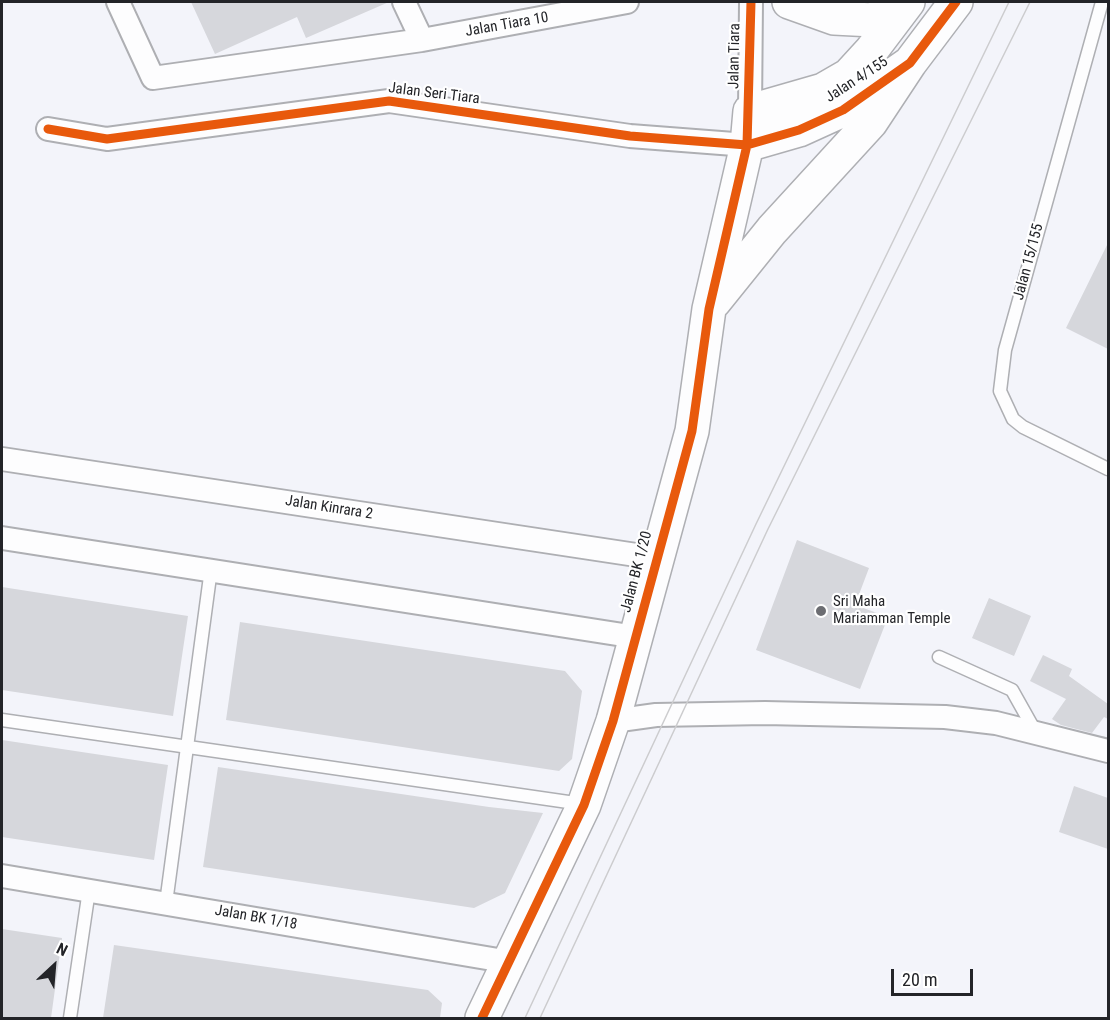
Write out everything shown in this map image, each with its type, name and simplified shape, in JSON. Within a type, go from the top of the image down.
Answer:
[{"type":"street","name":"Jalan Tiara 10","points":[[118,2],[153,78],[422,40],[554,9],[627,2]]},
{"type":"street","points":[[404,2],[422,40]]},
{"type":"street","name":"Jalan Tiara","points":[[750,111],[751,2]]},
{"type":"street","points":[[789,2],[834,18],[873,20],[900,2]]},
{"type":"street","name":"Jalan 4/155","points":[[750,111],[823,90],[849,75],[871,51],[908,2]]},
{"type":"street","name":"Jalan 4/155","points":[[747,145],[799,130],[843,110],[910,63],[956,2]]},
{"type":"street","points":[[708,309],[772,230],[871,122],[910,63]]},
{"type":"street","name":"Jalan Seri Tiara","points":[[48,129],[107,139],[389,101],[630,136],[747,145]]},
{"type":"street","name":"Jalan BK 1/20","points":[[482,1018],[584,805],[613,721],[692,431],[708,309],[747,145],[750,111]]},
{"type":"street","name":"Jalan Kinrara 2","points":[[2,459],[656,558]]},
{"type":"street","points":[[2,538],[636,637]]},
{"type":"street","points":[[613,721],[666,715],[765,713],[945,717],[996,723],[1035,731],[1108,751]]},
{"type":"street","name":"Jalan BK 1/18","points":[[2,876],[510,962]]},
{"type":"lane","name":"Jalan 15/155","points":[[1102,2],[1005,350],[1000,391],[1013,419],[1023,428],[1108,469]]},
{"type":"lane","points":[[166,903],[211,569]]},
{"type":"lane","points":[[939,657],[1012,690],[1035,731]]},
{"type":"lane","points":[[2,720],[584,805]]},
{"type":"lane","points":[[70,1018],[89,890]]},
{"type":"building","points":[[191,2],[389,2],[306,38],[297,17],[215,54]]},
{"type":"building","points":[[1108,243],[1108,349],[1066,328]]},
{"type":"building","name":"Sri Maha Mariamman Temple","points":[[797,540],[869,568],[855,605],[888,617],[860,689],[756,650]]},
{"type":"building","points":[[2,587],[188,616],[173,716],[2,690]]},
{"type":"building","points":[[989,598],[1031,616],[1014,656],[972,638]]},
{"type":"building","points":[[240,622],[565,671],[582,691],[572,759],[559,771],[226,720]]},
{"type":"building","points":[[1043,655],[1072,669],[1069,676],[1108,704],[1108,719],[1104,717],[1092,733],[1061,725],[1052,719],[1066,699],[1030,681]]},
{"type":"building","points":[[2,740],[168,765],[154,860],[2,837]]},
{"type":"building","points":[[218,767],[543,813],[505,893],[474,908],[203,867]]},
{"type":"building","points":[[1074,786],[1108,798],[1108,849],[1059,832]]},
{"type":"building","points":[[2,929],[62,938],[51,1018],[2,1018]]},
{"type":"building","points":[[114,945],[428,990],[442,1003],[440,1018],[103,1018]]},
{"type":"tram line","points":[[525,1018],[756,524],[1009,2]]},
{"type":"tram line","points":[[540,1018],[768,529],[1030,2]]},
{"type":"cycle path","points":[[482,1018],[584,805],[613,721],[692,431],[709,309],[747,145],[751,2]]},
{"type":"cycle path","points":[[48,129],[107,139],[389,101],[630,136],[747,145],[799,130],[843,110],[910,63],[956,2]]},
{"type":"place","name":"Sri Maha Mariamman Temple","points":[[821,611]]}]
